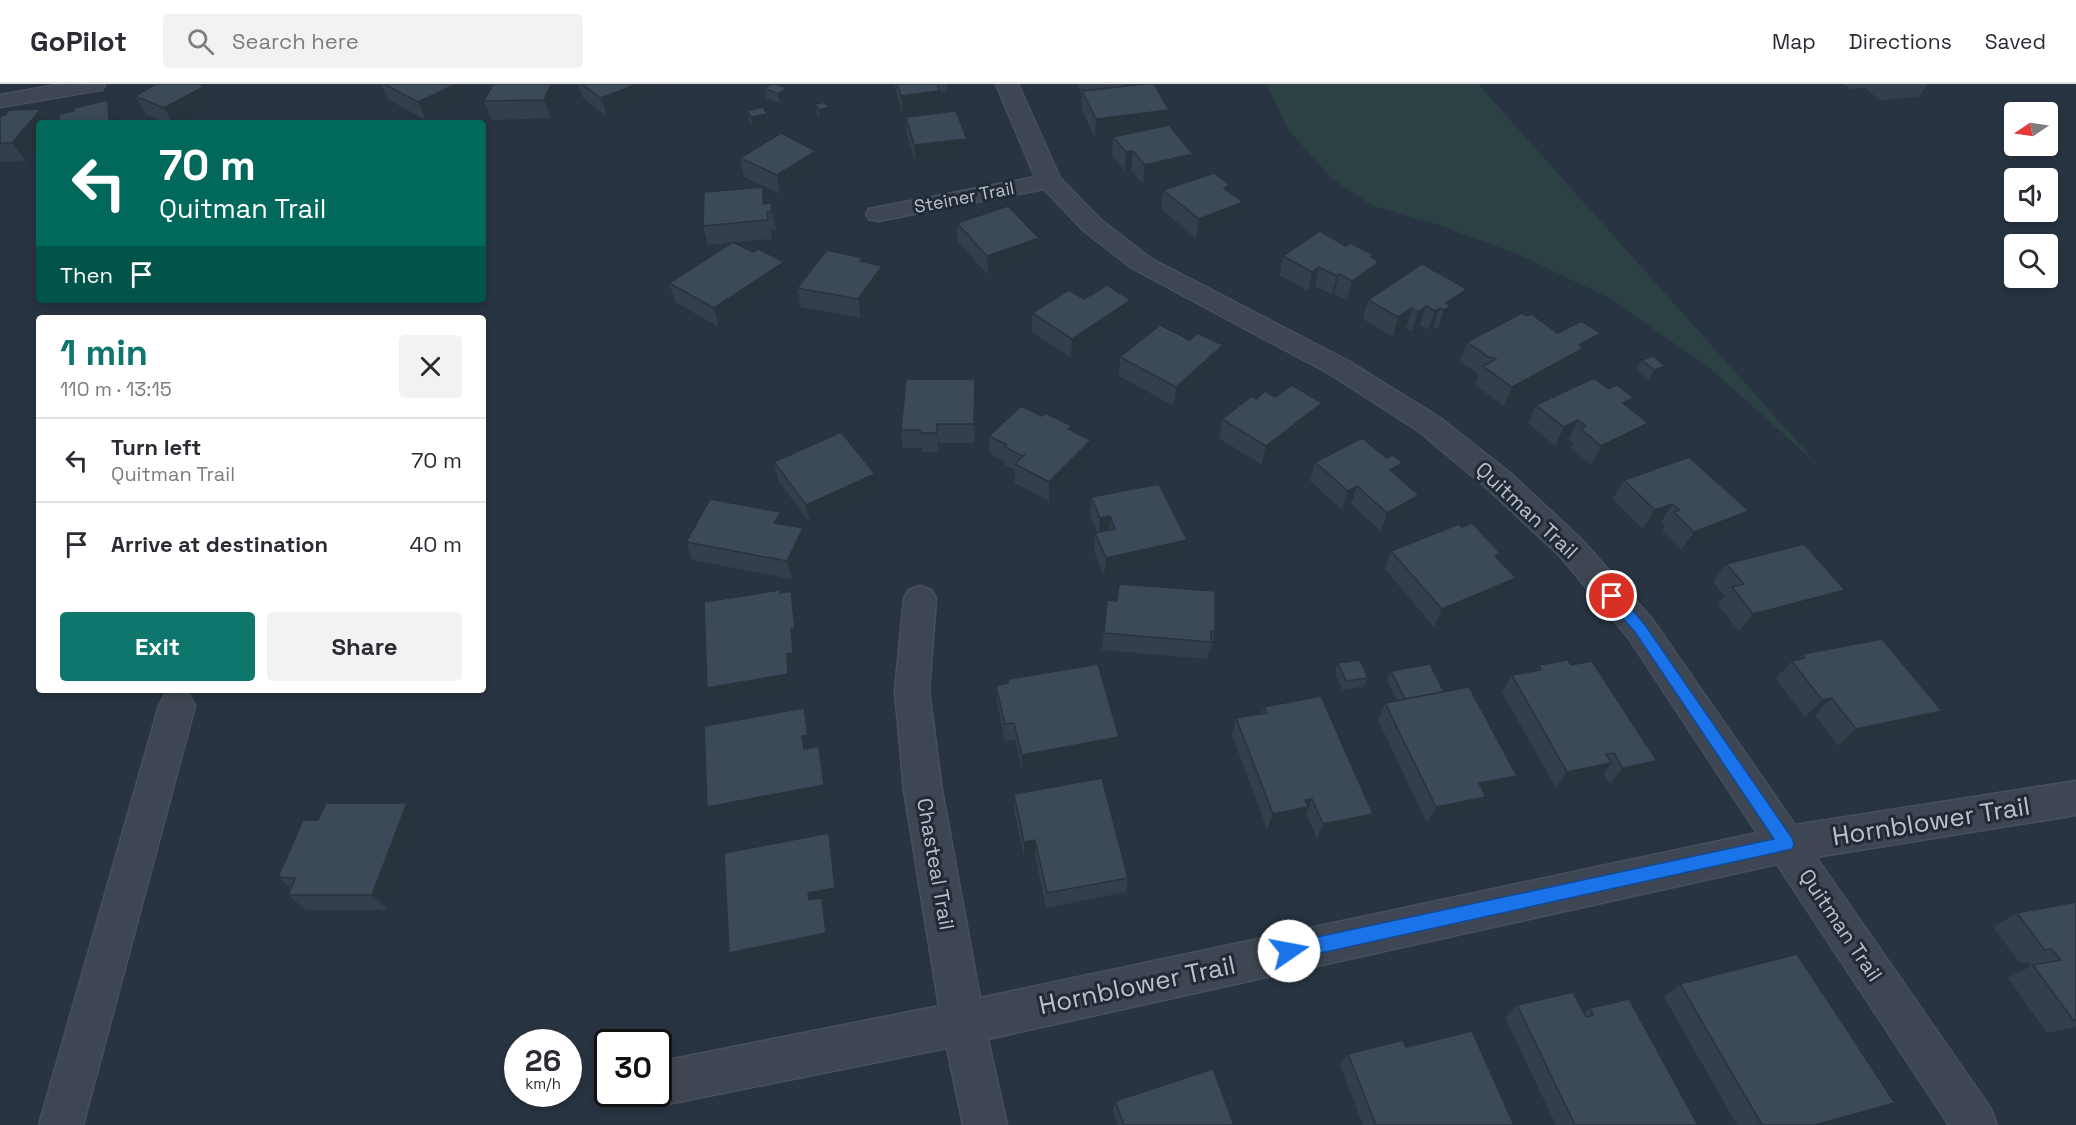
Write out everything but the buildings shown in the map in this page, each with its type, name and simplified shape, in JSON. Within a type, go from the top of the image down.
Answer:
[{"type":"street","name":"Quitman Trail","points":[[1007,84],[1049,181],[1092,225],[1141,263],[1340,368],[1430,425],[1500,481],[1570,547],[1640,628],[1975,1125]]},
{"type":"street","points":[[0,101],[94,85]]},
{"type":"street","name":"Steiner Trail","points":[[878,214],[1049,181]]},
{"type":"street","name":"Chasteal Trail","points":[[920,599],[912,691],[923,790],[963,1023],[985,1125]]},
{"type":"street","points":[[61,1125],[177,706]]},
{"type":"street","name":"Hornblower Trail","points":[[672,1081],[963,1023],[1786,844],[2076,798]]},
{"type":"green space","points":[[1266,84],[1478,84],[1820,467],[1711,369],[1609,298],[1520,255],[1436,224],[1373,206],[1332,179],[1288,129]]},
{"type":"route","points":[[1289,951],[1786,844],[1640,628],[1612,596]]}]
